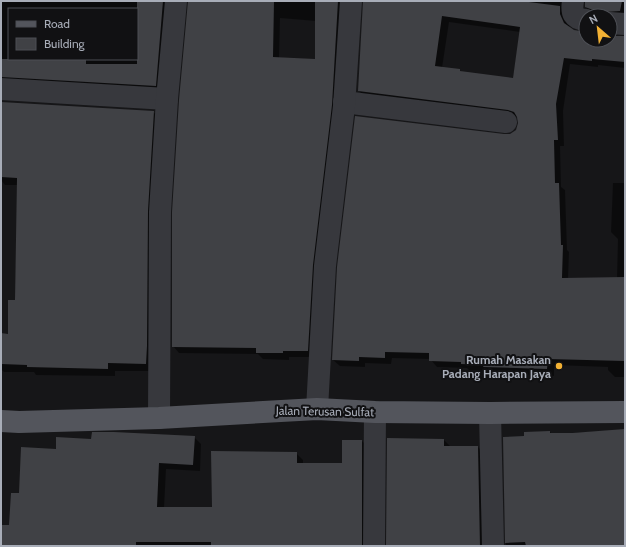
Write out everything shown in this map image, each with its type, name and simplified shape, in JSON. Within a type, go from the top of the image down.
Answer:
[{"type":"main road","name":"Jalan Terusan Sulfat","points":[[1,421],[18,422],[159,418],[317,409],[375,412],[625,412]]},
{"type":"street","points":[[159,418],[160,212],[167,99],[176,1]]},
{"type":"street","points":[[317,409],[325,266],[344,102],[351,1]]},
{"type":"street","points":[[573,1],[572,8],[574,15],[578,18]]},
{"type":"street","points":[[1,89],[167,99]]},
{"type":"street","points":[[344,102],[506,122]]},
{"type":"street","points":[[374,546],[375,412]]},
{"type":"street","points":[[490,413],[493,546]]},
{"type":"building","points":[[137,1],[163,1],[156,86],[1,77],[1,59],[86,60],[86,64],[137,64]]},
{"type":"building","points":[[188,1],[274,1],[273,57],[315,59],[315,1],[338,1],[332,105],[313,265],[308,351],[256,353],[256,348],[172,347],[172,212],[179,100]]},
{"type":"building","points":[[363,1],[521,1],[560,6],[560,14],[564,23],[574,30],[578,31],[578,48],[618,48],[618,36],[625,36],[625,62],[564,58],[556,104],[558,140],[554,140],[555,183],[559,183],[561,245],[563,245],[562,278],[625,277],[625,361],[548,359],[547,369],[483,367],[484,365],[461,364],[461,362],[429,361],[429,353],[385,352],[385,358],[359,357],[359,361],[332,360],[337,267],[355,116],[510,134],[516,130],[518,123],[514,112],[358,91]],"holes":[[[442,16],[520,27],[513,78],[435,66]]]},
{"type":"building","points":[[585,1],[622,1],[620,11],[618,11],[618,8],[585,7]]},
{"type":"building","points":[[1,102],[154,111],[148,211],[146,364],[108,363],[108,369],[27,367],[27,365],[1,364],[1,333],[8,334],[8,300],[15,300],[17,178],[1,177]]},
{"type":"building","points":[[625,429],[625,546],[526,546],[525,542],[505,543],[503,437],[524,436],[524,432],[550,431],[550,433],[572,433]]},
{"type":"building","points":[[92,432],[195,436],[193,465],[159,463],[157,507],[212,507],[211,451],[297,452],[297,463],[342,463],[342,440],[362,440],[362,546],[211,546],[211,542],[136,542],[136,546],[1,546],[1,525],[9,525],[11,493],[19,493],[21,447],[56,449],[56,437],[91,439]]},
{"type":"building","points":[[387,438],[444,439],[444,446],[478,446],[480,546],[386,546]]},
{"type":"place","name":"Rumah Masakan Padang Harapan Jaya","points":[[559,366]]}]
